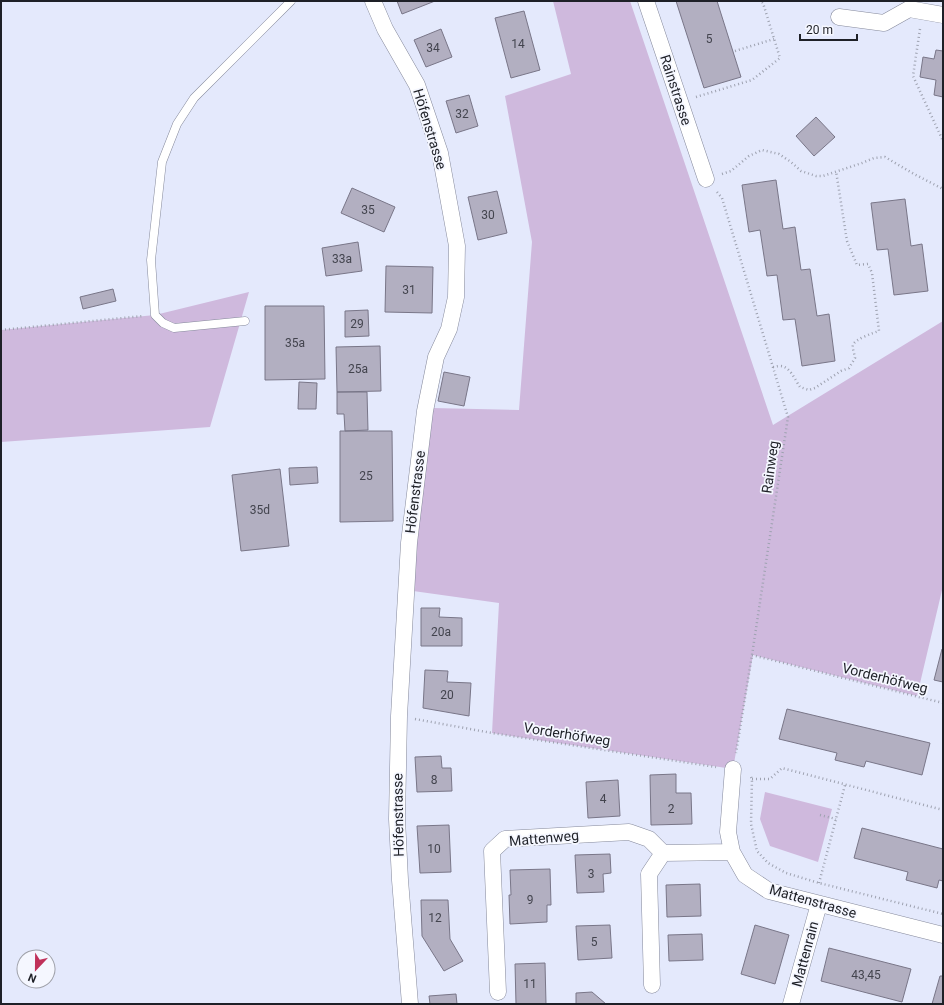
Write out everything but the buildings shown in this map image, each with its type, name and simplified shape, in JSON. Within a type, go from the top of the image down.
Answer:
[{"type":"street","name":"Höfenstrasse","points":[[373,1],[385,28],[417,85],[440,153],[457,246],[456,297],[449,329],[436,357],[425,410],[409,543],[399,716],[397,819],[400,880],[410,1004]]},
{"type":"street","name":"Rainstrasse","points":[[646,1],[706,179]]},
{"type":"street","points":[[839,17],[884,23],[909,8],[943,15]]},
{"type":"street","name":"Mattenstrasse","points":[[733,769],[728,832],[732,852],[745,876],[770,891],[943,936]]},
{"type":"street","name":"Mattenweg","points":[[498,992],[492,851],[505,839],[628,832],[649,840],[663,853]]},
{"type":"street","points":[[652,985],[649,874],[663,853],[732,852]]},
{"type":"street","name":"Mattenrain","points":[[791,1004],[819,904]]},
{"type":"lane","points":[[245,321],[174,328],[163,323],[155,315],[151,260],[162,162],[177,124],[194,98],[291,1]]},
{"type":"path","points":[[680,102],[752,80],[780,58],[763,3],[761,1]]},
{"type":"path","points":[[920,10],[921,25],[913,76],[943,141]]},
{"type":"path","points":[[736,51],[774,39]]},
{"type":"path","points":[[706,179],[731,171],[749,156],[762,150],[779,154],[801,171],[816,176],[823,176],[874,158],[885,157],[943,189]]},
{"type":"path","points":[[773,367],[780,366],[786,368],[800,387],[810,390],[849,368],[856,358],[853,349],[855,341],[879,331],[872,273],[868,264],[857,265],[847,241],[836,171]]},
{"type":"path","name":"Rainweg","points":[[706,179],[722,198],[788,417],[733,769]]},
{"type":"path","points":[[1,330],[155,315]]},
{"type":"path","name":"Vorderhöfweg","points":[[752,655],[943,703]]},
{"type":"path","name":"Vorderhöfweg","points":[[399,716],[492,733],[733,769],[746,772],[752,779]]},
{"type":"path","points":[[943,810],[782,768],[770,779],[752,779],[751,824],[757,851],[768,863],[786,873],[819,883],[943,914]]},
{"type":"path","points":[[819,883],[845,785]]},
{"type":"path","points":[[820,815],[836,819]]},
{"type":"shaded area","points":[[553,1],[630,1],[773,425],[943,321],[943,586],[917,696],[753,655],[733,769],[492,733],[499,603],[406,590],[432,408],[519,410],[532,242],[505,96],[571,74]]},
{"type":"shaded area","points":[[249,292],[210,427],[1,442],[1,330],[155,315]]},
{"type":"shaded area","points":[[765,792],[832,809],[818,862],[770,846],[760,819]]}]
